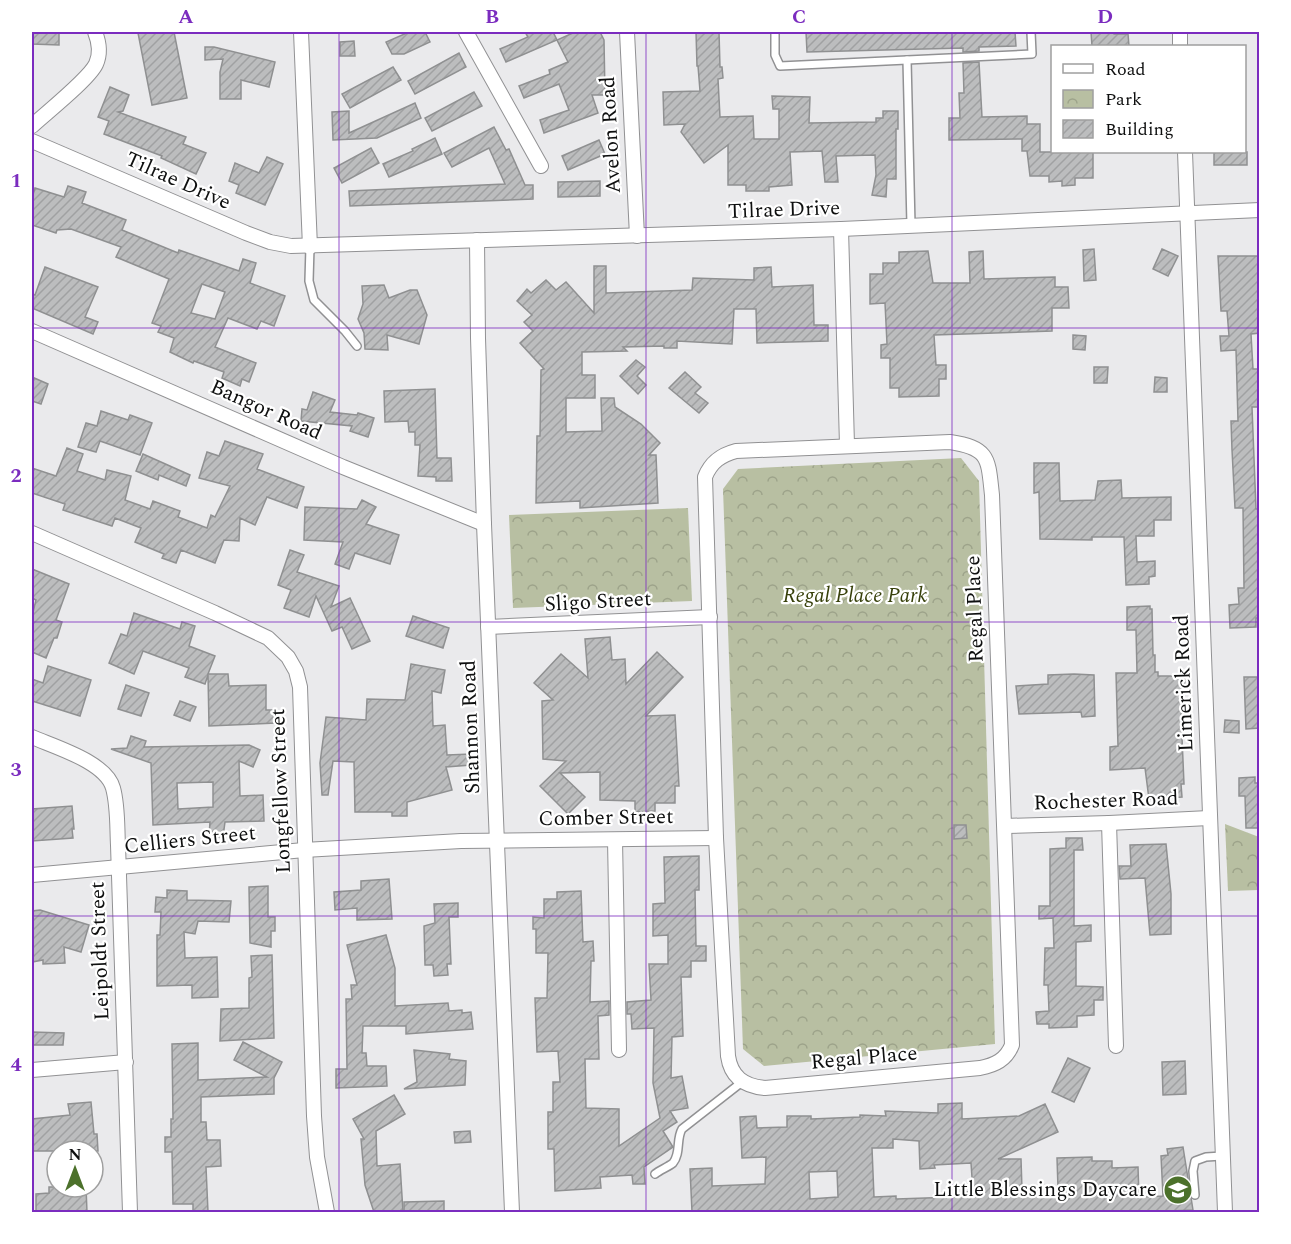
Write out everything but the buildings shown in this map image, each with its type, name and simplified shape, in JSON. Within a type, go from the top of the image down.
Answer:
[{"type":"street","points":[[32,126],[92,72],[100,47],[95,32]]},
{"type":"street","points":[[301,32],[310,247]]},
{"type":"street","points":[[466,32],[541,166]]},
{"type":"street","name":"Avelon Road","points":[[627,32],[637,236]]},
{"type":"street","name":"Tilrae Drive","points":[[32,141],[246,234],[270,242],[310,247],[841,229],[1260,210]]},
{"type":"street","name":"Limerick Road","points":[[1185,153],[1225,1212]]},
{"type":"street","points":[[841,229],[847,445]]},
{"type":"street","name":"Shannon Road","points":[[477,240],[484,524],[512,1212]]},
{"type":"street","name":"Bangor Road","points":[[32,331],[343,467],[484,524]]},
{"type":"street","name":"Regal Place","points":[[950,442],[967,444],[982,452],[987,459],[992,495],[1013,1038],[1005,1057],[999,1062],[980,1068],[765,1088],[742,1082],[730,1067],[728,1056],[717,838],[705,477],[708,470],[722,455],[736,451],[847,445],[950,442]]},
{"type":"street","name":"Longfellow Street","points":[[32,533],[249,628],[268,638],[288,657],[296,671],[300,687],[314,1116],[327,1212]]},
{"type":"street","name":"Sligo Street","points":[[488,627],[710,617]]},
{"type":"street","name":"Leipoldt Street","points":[[32,737],[88,762],[108,777],[116,799],[130,1212]]},
{"type":"street","name":"Rochester Road","points":[[1005,826],[1209,818]]},
{"type":"street","points":[[1109,823],[1116,1046]]},
{"type":"street","name":"Comber Street","points":[[497,840],[717,838]]},
{"type":"street","name":"Celliers Street","points":[[32,875],[304,850],[497,840]]},
{"type":"street","points":[[615,840],[619,1050]]},
{"type":"street","points":[[32,1070],[126,1062]]},
{"type":"lane","points":[[775,32],[775,55],[780,66],[1032,54],[1031,32]]},
{"type":"lane","points":[[907,60],[911,225]]},
{"type":"lane","points":[[310,247],[310,291],[322,310],[345,331],[357,346]]},
{"type":"lane","points":[[655,1174],[673,1162],[679,1147],[679,1134],[682,1129],[742,1082]]},
{"type":"lane","points":[[1195,1195],[1193,1164],[1195,1161],[1206,1157],[1222,1156]]},
{"type":"green space","name":"Regal Place Park","points":[[961,458],[979,481],[995,1044],[764,1066],[743,1049],[723,489],[738,469]]},
{"type":"green space","points":[[688,508],[692,601],[513,608],[509,515]]},
{"type":"green space","points":[[1225,824],[1259,837],[1259,890],[1228,891]]},
{"type":"place","name":"Little Blessings Daycare","points":[[1178,1190]]}]
